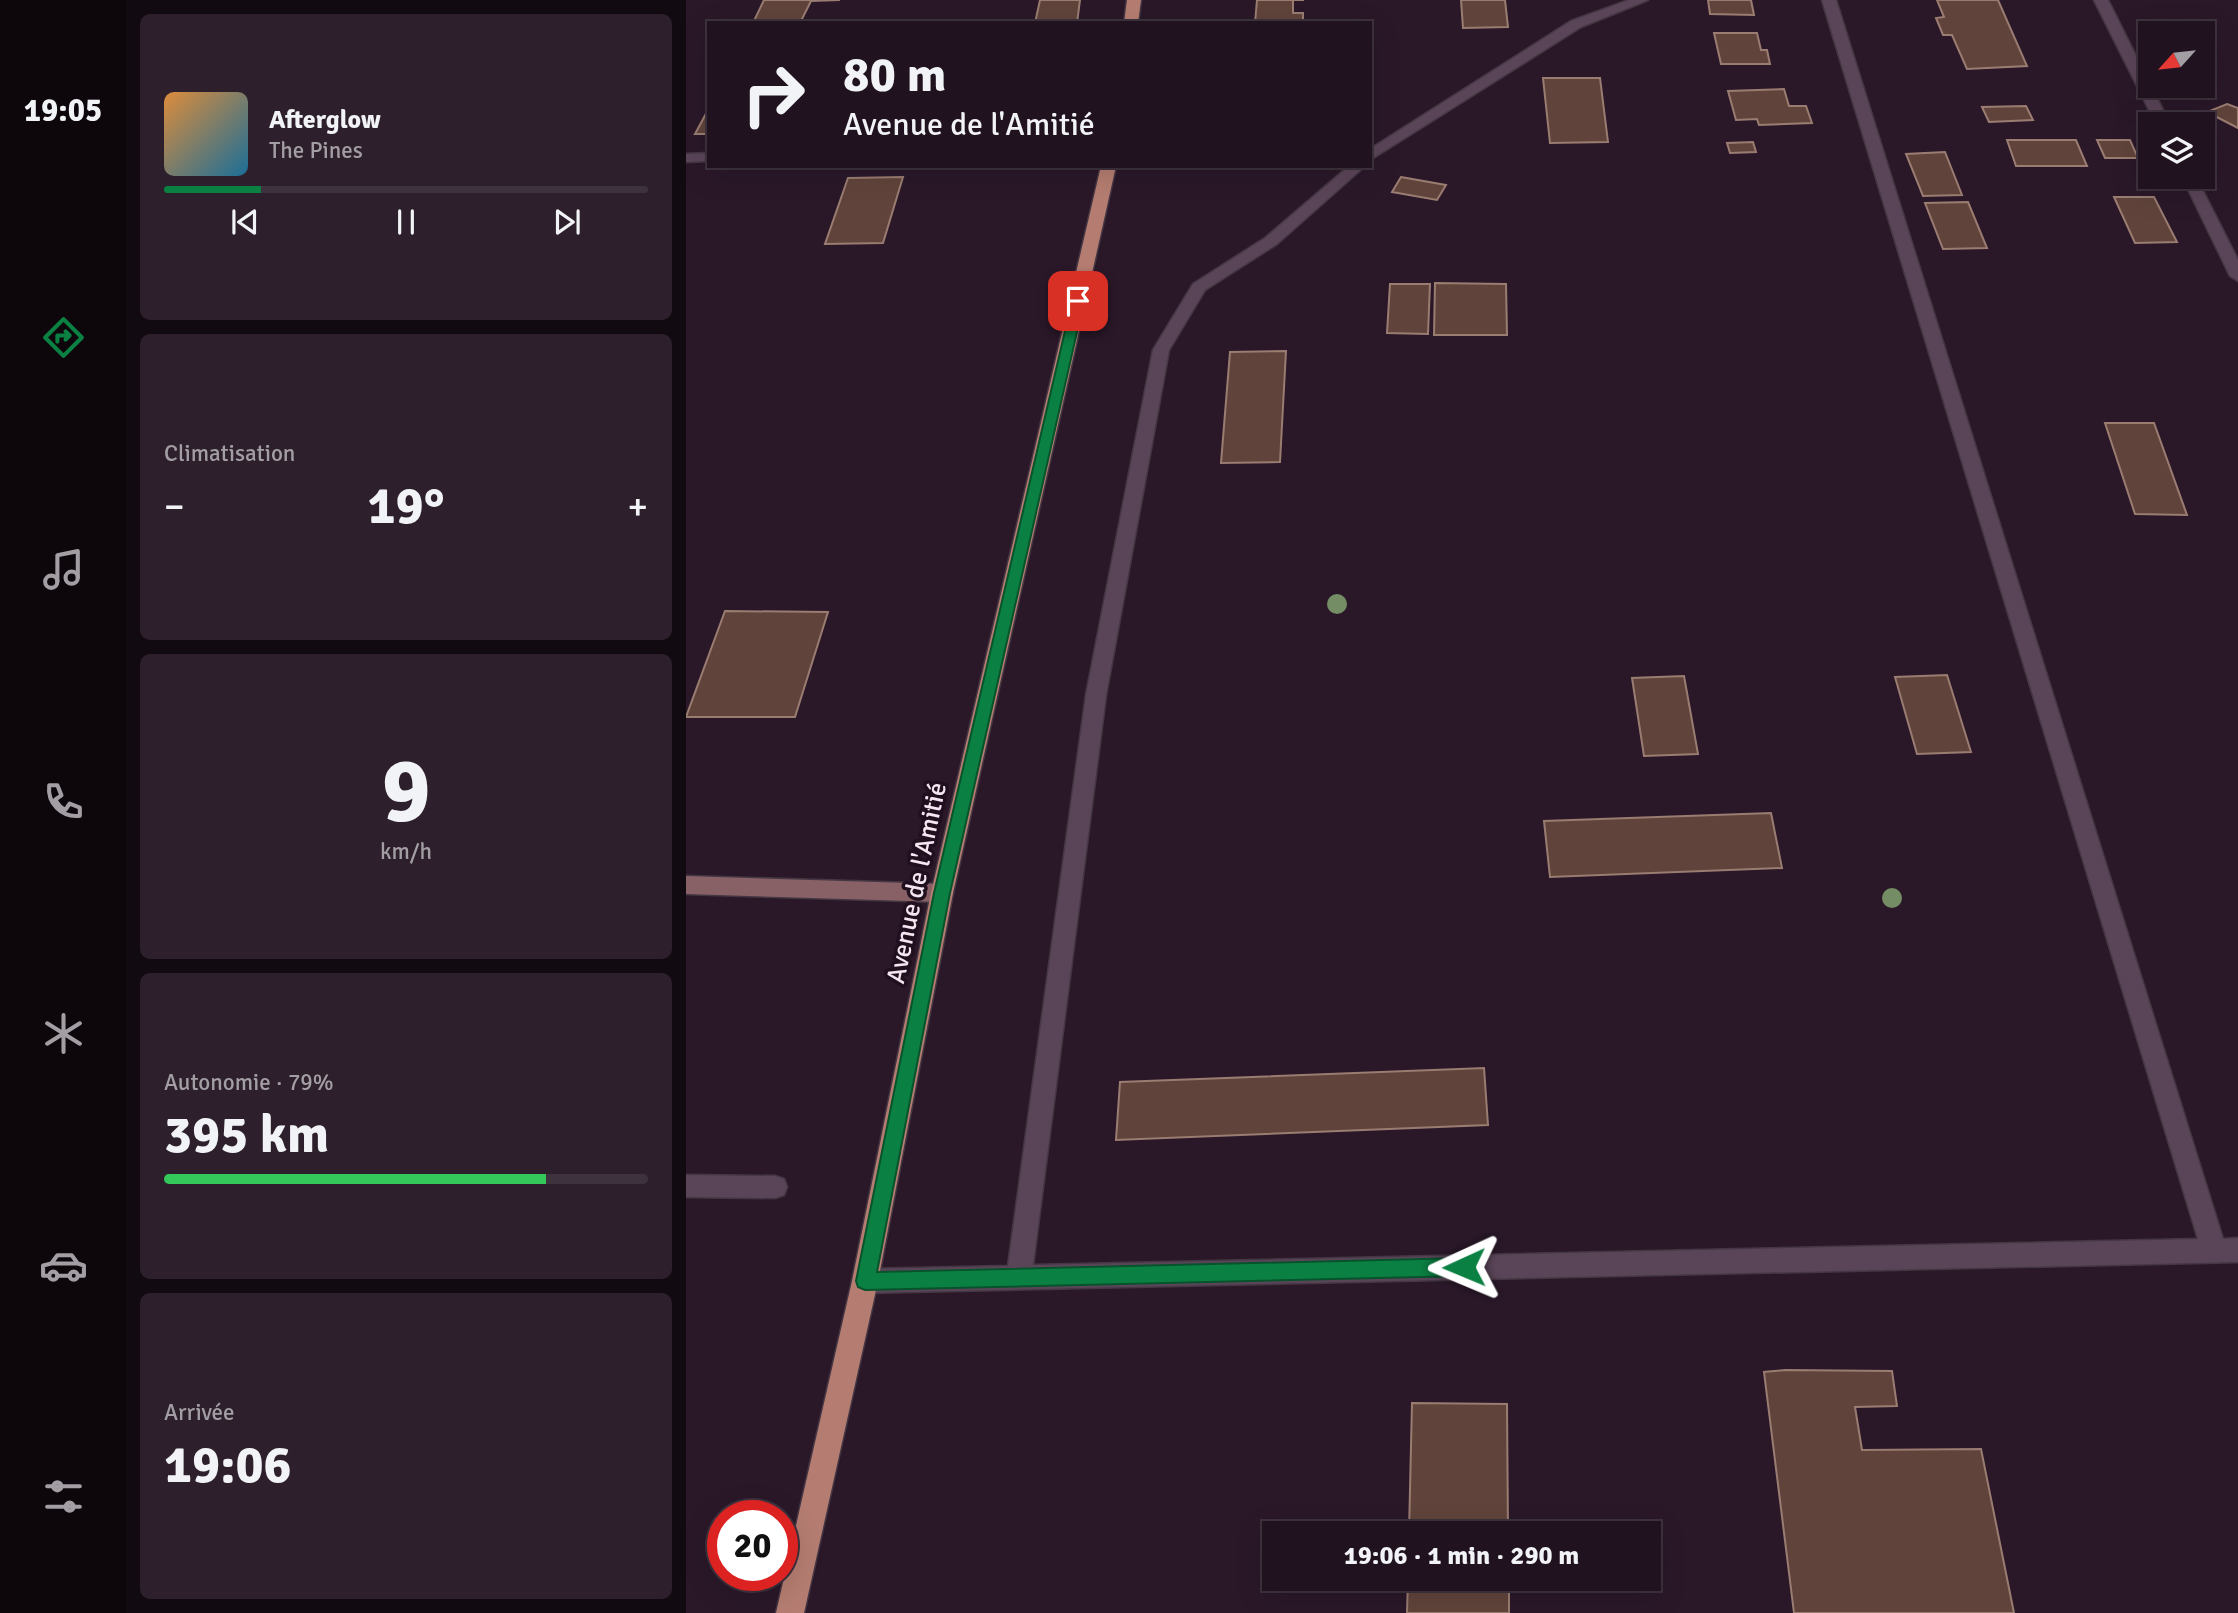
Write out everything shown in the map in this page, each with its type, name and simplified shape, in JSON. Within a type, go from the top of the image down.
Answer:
[{"type":"main road","points":[[1131,21],[1134,0]]},
{"type":"main road","name":"Avenue de l'Amitié","points":[[790,1613],[865,1281],[942,893],[1109,168]]},
{"type":"street","points":[[686,884],[942,893]]},
{"type":"lane","points":[[1372,155],[1576,24],[1641,0]]},
{"type":"lane","points":[[865,1281],[2226,1251],[1829,0]]},
{"type":"lane","points":[[2101,0],[2157,112]]},
{"type":"lane","points":[[686,158],[707,157]]},
{"type":"lane","points":[[1020,1277],[1096,695],[1161,350],[1199,287],[1271,241],[1356,168]]},
{"type":"lane","points":[[2195,189],[2238,276]]},
{"type":"lane","points":[[686,1186],[775,1187]]},
{"type":"building","points":[[764,0],[840,0],[811,1],[801,21],[754,21]]},
{"type":"building","points":[[1040,0],[1080,0],[1077,21],[1035,21]]},
{"type":"building","points":[[1257,0],[1293,0],[1293,13],[1303,13],[1303,21],[1255,21]]},
{"type":"building","points":[[1461,0],[1505,0],[1508,27],[1463,28]]},
{"type":"building","points":[[1708,0],[1751,0],[1754,15],[1710,14]]},
{"type":"building","points":[[1937,0],[1998,0],[2027,66],[1967,69],[1952,35],[1943,35],[1936,18],[1944,17]]},
{"type":"building","points":[[1714,33],[1757,33],[1761,50],[1767,50],[1770,64],[1721,64]]},
{"type":"building","points":[[1543,78],[1600,78],[1608,142],[1550,143]]},
{"type":"building","points":[[1784,89],[1789,106],[1806,106],[1812,123],[1759,125],[1757,119],[1736,120],[1728,91]]},
{"type":"building","points":[[2227,104],[2238,108],[2238,128],[2215,116],[2215,112],[2207,112]]},
{"type":"building","points":[[2026,106],[2033,120],[1989,122],[1982,107]]},
{"type":"building","points":[[707,112],[707,134],[695,134]]},
{"type":"building","points":[[2007,140],[2076,140],[2087,166],[2016,166]]},
{"type":"building","points":[[2097,140],[2130,140],[2138,158],[2105,158]]},
{"type":"building","points":[[1753,142],[1756,152],[1730,153],[1727,143]]},
{"type":"building","points":[[1945,152],[1962,195],[1923,196],[1906,154]]},
{"type":"building","points":[[903,177],[883,243],[825,244],[848,178]]},
{"type":"building","points":[[1401,177],[1446,185],[1437,200],[1392,192]]},
{"type":"building","points":[[2114,197],[2154,197],[2177,242],[2135,243]]},
{"type":"building","points":[[1968,202],[1987,248],[1943,249],[1925,203]]},
{"type":"building","points":[[1435,283],[1506,284],[1507,335],[1434,335]]},
{"type":"building","points":[[1390,284],[1430,284],[1428,334],[1387,333]]},
{"type":"building","points":[[1286,351],[1280,462],[1221,463],[1230,352]]},
{"type":"building","points":[[2105,423],[2154,423],[2187,515],[2135,514]]},
{"type":"building","points":[[725,611],[828,612],[795,717],[686,717]]},
{"type":"building","points":[[1947,675],[1971,752],[1917,754],[1895,677]]},
{"type":"building","points":[[1684,676],[1698,754],[1644,756],[1632,678]]},
{"type":"building","points":[[1771,813],[1782,868],[1550,877],[1544,821]]},
{"type":"building","points":[[1484,1068],[1488,1125],[1116,1140],[1120,1082]]},
{"type":"building","points":[[1892,1371],[1897,1406],[1855,1407],[1862,1450],[1981,1449],[2014,1613],[1794,1613],[1764,1372]]},
{"type":"building","points":[[1412,1403],[1507,1404],[1508,1521],[1409,1521]]},
{"type":"building","points":[[1408,1591],[1509,1591],[1509,1613],[1407,1613]]},
{"type":"route","points":[[1078,301],[942,893],[865,1281],[1464,1267]]}]
